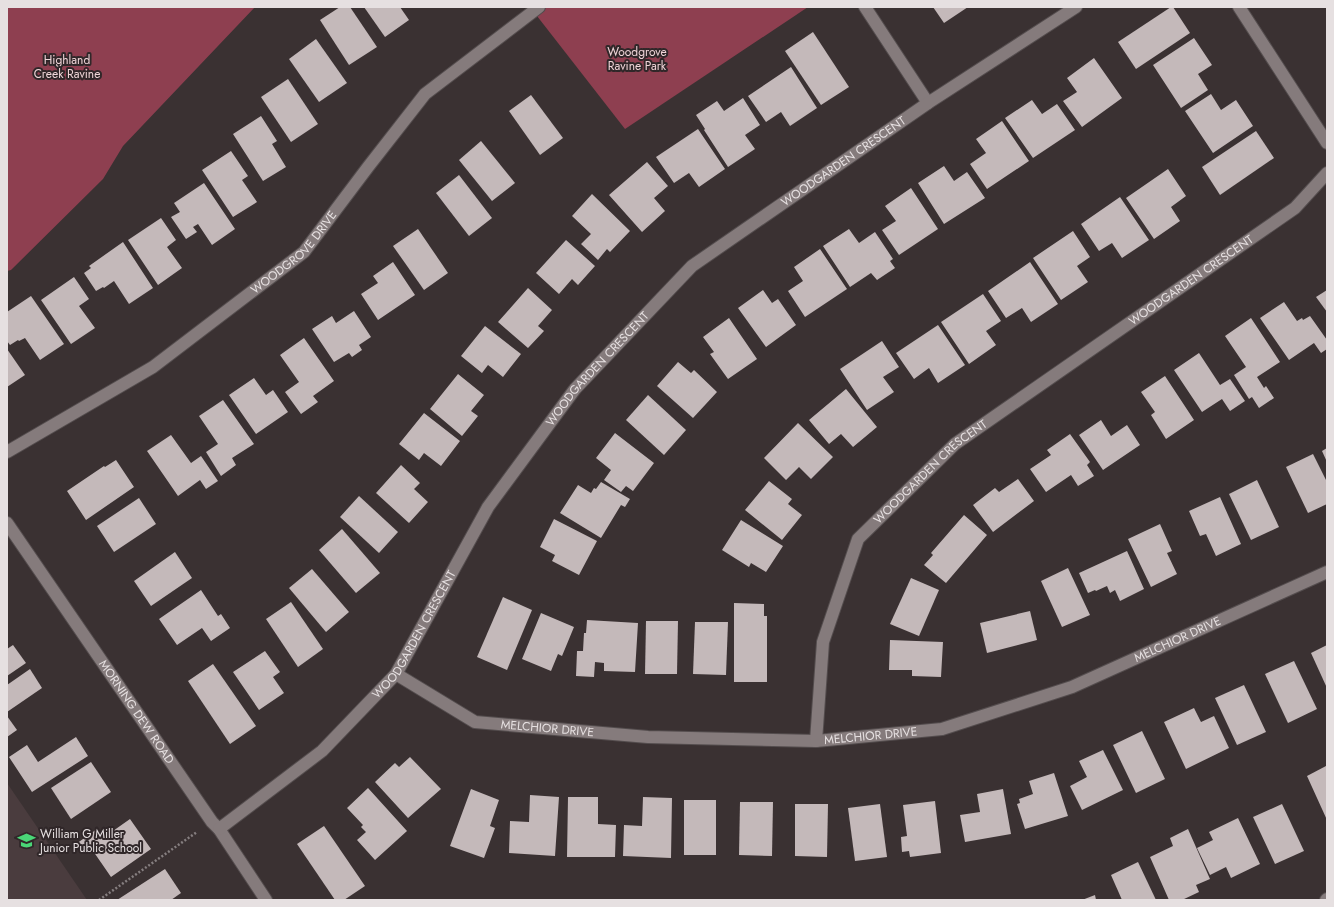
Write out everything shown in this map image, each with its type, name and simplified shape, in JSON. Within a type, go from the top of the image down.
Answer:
[{"type":"street","name":"WOODGROVE DRIVE","points":[[7,452],[153,367],[304,252],[425,94],[539,7]]},
{"type":"street","points":[[865,7],[928,103]]},
{"type":"street","name":"WOODGARDEN CRESCENT","points":[[216,825],[322,750],[396,674],[488,507],[574,389],[692,266],[928,103],[1076,7]]},
{"type":"street","points":[[1239,7],[1327,143]]},
{"type":"street","name":"WOODGARDEN CRESCENT","points":[[816,741],[823,642],[858,539],[955,444],[1295,208],[1327,173]]},
{"type":"street","name":"MORNING DEW ROAD","points":[[7,522],[266,900]]},
{"type":"street","name":"MELCHIOR DRIVE","points":[[396,674],[475,722],[648,737],[816,741],[942,729],[1072,687],[1327,572]]},
{"type":"path","points":[[99,900],[216,825]]},
{"type":"shaded area","name":"William G Miller Junior Public School","points":[[7,783],[87,900],[7,900]]},
{"type":"green space","name":"Highland Creek Ravine","points":[[7,7],[255,7],[123,146],[103,179],[11,270],[7,271]]},
{"type":"green space","name":"Woodgrove Ravine Park","points":[[530,7],[808,7],[625,129]]},
{"type":"building","points":[[340,7],[350,7],[377,47],[349,65],[320,20]]},
{"type":"building","points":[[364,7],[400,7],[409,20],[385,37]]},
{"type":"building","points":[[933,7],[968,7],[944,23]]},
{"type":"building","points":[[1173,7],[1190,33],[1136,69],[1118,42]]},
{"type":"building","points":[[813,32],[849,87],[821,105],[785,51]]},
{"type":"building","points":[[1194,38],[1212,65],[1198,74],[1208,90],[1181,108],[1153,65]]},
{"type":"building","points":[[316,39],[347,83],[319,102],[289,59]]},
{"type":"building","points":[[1094,58],[1122,98],[1082,127],[1063,101],[1077,92],[1067,78]]},
{"type":"building","points":[[791,67],[817,108],[790,126],[781,112],[766,122],[748,96]]},
{"type":"building","points":[[288,79],[318,124],[291,142],[261,97]]},
{"type":"building","points":[[1211,94],[1221,110],[1236,100],[1253,126],[1213,153],[1185,111]]},
{"type":"building","points":[[531,95],[563,138],[540,155],[509,111]]},
{"type":"building","points":[[743,98],[760,125],[745,135],[755,149],[728,167],[696,115],[717,101],[724,111]]},
{"type":"building","points":[[1032,100],[1042,114],[1057,104],[1075,130],[1033,158],[1005,118]]},
{"type":"building","points":[[261,116],[277,141],[272,144],[286,167],[263,181],[233,134]]},
{"type":"building","points":[[1002,121],[1029,161],[987,189],[970,164],[986,153],[976,139]]},
{"type":"building","points":[[698,129],[725,169],[699,187],[689,173],[674,183],[656,157]]},
{"type":"building","points":[[1256,131],[1274,158],[1220,195],[1202,167]]},
{"type":"building","points":[[481,141],[515,183],[492,201],[459,160]]},
{"type":"building","points":[[231,151],[248,176],[242,180],[257,202],[233,217],[202,170]]},
{"type":"building","points":[[647,162],[668,186],[654,198],[665,211],[642,232],[609,195]]},
{"type":"building","points":[[944,166],[954,181],[967,172],[985,198],[944,224],[918,183]]},
{"type":"building","points":[[1168,169],[1186,196],[1171,207],[1180,221],[1154,239],[1126,198]]},
{"type":"building","points":[[459,175],[492,218],[469,236],[436,193]]},
{"type":"building","points":[[204,183],[235,229],[212,245],[198,224],[193,227],[197,232],[186,239],[171,217],[180,212],[174,203]]},
{"type":"building","points":[[911,188],[938,229],[899,255],[882,230],[896,221],[885,206]]},
{"type":"building","points":[[592,194],[630,231],[610,252],[607,249],[598,260],[581,244],[591,234],[572,216]]},
{"type":"building","points":[[1120,197],[1149,240],[1122,258],[1112,243],[1099,251],[1081,224]]},
{"type":"building","points":[[161,218],[176,240],[167,247],[182,268],[158,285],[128,240]]},
{"type":"building","points":[[418,229],[448,273],[424,290],[393,246]]},
{"type":"building","points":[[849,229],[859,243],[875,232],[893,259],[890,261],[895,268],[877,280],[871,273],[850,287],[823,246]]},
{"type":"building","points":[[1073,231],[1090,257],[1077,266],[1088,282],[1061,300],[1033,258]]},
{"type":"building","points":[[566,240],[595,266],[578,285],[572,279],[559,294],[536,273]]},
{"type":"building","points":[[123,242],[153,288],[129,304],[114,281],[104,288],[103,287],[96,291],[84,273],[91,268],[89,266]]},
{"type":"building","points":[[820,249],[847,289],[805,317],[788,291],[803,281],[794,267]]},
{"type":"building","points":[[393,262],[415,295],[378,320],[361,294],[378,283],[373,276]]},
{"type":"building","points":[[1030,262],[1058,304],[1031,322],[1022,308],[1006,318],[988,291]]},
{"type":"building","points":[[74,277],[89,299],[79,306],[95,328],[71,344],[41,300]]},
{"type":"building","points":[[528,288],[552,310],[538,326],[544,331],[528,348],[498,322]]},
{"type":"building","points":[[763,290],[772,303],[778,299],[796,325],[766,347],[738,308]]},
{"type":"building","points":[[1327,290],[1327,312],[1316,297]]},
{"type":"building","points":[[983,294],[1001,321],[986,331],[996,345],[969,364],[941,322]]},
{"type":"building","points":[[31,296],[64,344],[40,360],[25,338],[10,345],[7,341],[7,312]]},
{"type":"building","points":[[1284,302],[1297,321],[1302,318],[1303,320],[1310,316],[1327,340],[1327,349],[1321,353],[1314,343],[1289,360],[1260,318]]},
{"type":"building","points":[[354,311],[371,337],[359,345],[362,350],[352,357],[349,353],[334,362],[312,329],[332,316],[336,323]]},
{"type":"building","points":[[729,318],[757,359],[728,379],[710,354],[714,352],[703,337]]},
{"type":"building","points":[[1251,318],[1280,362],[1257,377],[1264,388],[1266,386],[1274,398],[1259,408],[1252,397],[1249,399],[1234,375],[1246,367],[1225,336]]},
{"type":"building","points":[[938,325],[965,365],[938,383],[929,368],[914,379],[896,353]]},
{"type":"building","points":[[485,326],[521,354],[503,377],[488,365],[482,373],[461,356]]},
{"type":"building","points":[[304,338],[334,381],[313,396],[318,402],[301,414],[285,392],[299,382],[280,355]]},
{"type":"building","points":[[882,341],[899,367],[883,377],[894,392],[867,410],[840,369]]},
{"type":"building","points":[[7,349],[25,375],[7,387]]},
{"type":"building","points":[[1199,353],[1220,385],[1230,379],[1245,401],[1230,411],[1222,399],[1202,412],[1174,370]]},
{"type":"building","points":[[678,362],[691,373],[694,370],[717,392],[693,418],[657,386]]},
{"type":"building","points":[[458,374],[484,395],[471,411],[478,416],[462,436],[430,409]]},
{"type":"building","points":[[1165,376],[1194,420],[1166,439],[1151,415],[1155,412],[1141,392]]},
{"type":"building","points":[[254,378],[266,395],[273,390],[288,412],[256,434],[229,395]]},
{"type":"building","points":[[846,389],[877,427],[853,447],[841,434],[829,444],[809,420]]},
{"type":"building","points":[[648,395],[686,430],[664,455],[626,420]]},
{"type":"building","points":[[223,400],[254,444],[232,458],[236,465],[221,476],[206,452],[218,444],[199,416]]},
{"type":"building","points":[[424,413],[460,441],[441,466],[424,453],[419,460],[399,444]]},
{"type":"building","points":[[1101,420],[1111,436],[1127,425],[1140,445],[1103,470],[1079,435]]},
{"type":"building","points":[[798,423],[833,457],[811,479],[799,467],[786,480],[764,458]]},
{"type":"building","points":[[615,433],[654,463],[633,491],[626,486],[621,492],[604,480],[611,470],[596,458]]},
{"type":"building","points":[[1070,434],[1090,462],[1087,465],[1094,476],[1078,486],[1071,475],[1046,492],[1030,469],[1051,455],[1047,450]]},
{"type":"building","points":[[171,435],[191,463],[201,456],[218,481],[206,489],[200,480],[178,496],[147,451]]},
{"type":"building","points":[[1327,448],[1327,462],[1322,451]]},
{"type":"building","points":[[1313,454],[1327,482],[1327,504],[1308,513],[1286,467]]},
{"type":"building","points":[[116,460],[134,487],[86,520],[67,491],[104,466],[105,467]]},
{"type":"building","points":[[401,465],[420,483],[414,489],[428,502],[409,523],[376,493]]},
{"type":"building","points":[[1018,479],[1034,501],[993,532],[973,505],[995,488],[999,492]]},
{"type":"building","points":[[1257,480],[1279,527],[1251,540],[1229,494]]},
{"type":"building","points":[[769,481],[792,499],[788,504],[802,515],[782,540],[745,510]]},
{"type":"building","points":[[601,482],[630,499],[625,507],[621,505],[601,538],[560,513],[578,485],[591,493]]},
{"type":"building","points":[[359,496],[398,532],[379,553],[340,517]]},
{"type":"building","points":[[1220,497],[1241,544],[1216,556],[1206,534],[1200,536],[1189,511]]},
{"type":"building","points":[[139,498],[156,524],[114,552],[97,526]]},
{"type":"building","points":[[964,515],[987,535],[946,583],[924,565],[933,555],[931,553]]},
{"type":"building","points":[[554,519],[597,541],[579,575],[552,561],[555,555],[540,547]]},
{"type":"building","points":[[741,520],[783,546],[766,572],[751,563],[749,567],[722,550]]},
{"type":"building","points":[[1160,524],[1172,551],[1167,553],[1177,574],[1151,587],[1128,539]]},
{"type":"building","points":[[342,529],[380,573],[356,593],[319,550]]},
{"type":"building","points":[[1127,551],[1144,589],[1120,601],[1115,590],[1110,593],[1107,586],[1088,593],[1079,573]]},
{"type":"building","points":[[175,552],[192,578],[151,606],[134,581]]},
{"type":"building","points":[[1068,568],[1090,615],[1062,627],[1041,581]]},
{"type":"building","points":[[312,569],[349,612],[326,632],[289,588]]},
{"type":"building","points":[[911,578],[939,590],[919,636],[890,624]]},
{"type":"building","points":[[201,590],[218,616],[221,614],[230,628],[211,641],[202,628],[177,645],[159,619]]},
{"type":"building","points":[[503,597],[532,610],[507,670],[477,657]]},
{"type":"building","points":[[291,602],[323,649],[298,667],[266,619]]},
{"type":"building","points":[[734,603],[764,604],[764,616],[767,616],[767,682],[734,682]]},
{"type":"building","points":[[1030,611],[1037,640],[987,653],[980,623]]},
{"type":"building","points":[[541,613],[574,627],[562,656],[558,654],[551,671],[522,659]]},
{"type":"building","points":[[587,620],[638,623],[635,672],[604,671],[604,663],[595,662],[594,677],[576,676],[577,651],[583,651],[584,633],[586,633]]},
{"type":"building","points":[[646,621],[678,621],[677,674],[645,674]]},
{"type":"building","points":[[695,622],[728,622],[726,675],[693,674]]},
{"type":"building","points":[[890,640],[943,642],[941,677],[912,676],[912,670],[889,670]]},
{"type":"building","points":[[13,645],[26,663],[7,676],[7,649]]},
{"type":"building","points":[[1327,645],[1327,688],[1311,653]]},
{"type":"building","points":[[265,651],[280,672],[273,677],[284,693],[259,710],[233,672]]},
{"type":"building","points":[[1294,661],[1317,709],[1288,723],[1265,674]]},
{"type":"building","points":[[213,664],[256,726],[230,744],[188,681]]},
{"type":"building","points":[[30,669],[42,688],[7,712],[7,685]]},
{"type":"building","points":[[1244,685],[1266,732],[1237,745],[1215,698]]},
{"type":"building","points":[[1194,708],[1201,722],[1214,716],[1229,748],[1186,769],[1164,722]]},
{"type":"building","points":[[7,716],[17,730],[7,737]]},
{"type":"building","points":[[1142,731],[1165,779],[1136,793],[1113,745]]},
{"type":"building","points":[[76,737],[88,756],[32,792],[9,757],[27,745],[38,762]]},
{"type":"building","points":[[1103,750],[1123,790],[1082,810],[1070,786],[1087,777],[1079,761]]},
{"type":"building","points":[[410,757],[441,789],[408,818],[375,782],[395,763],[399,767]]},
{"type":"building","points":[[91,762],[111,792],[71,819],[51,788]]},
{"type":"building","points":[[1326,766],[1327,768],[1327,820],[1307,776]]},
{"type":"building","points":[[1054,773],[1068,816],[1025,829],[1017,804],[1020,803],[1019,799],[1033,794],[1029,781]]},
{"type":"building","points":[[368,788],[407,831],[375,860],[357,840],[366,832],[361,827],[363,825],[347,808]]},
{"type":"building","points":[[471,789],[499,800],[490,826],[495,828],[484,858],[450,846]]},
{"type":"building","points":[[1003,789],[1011,834],[965,842],[960,815],[980,812],[977,794]]},
{"type":"building","points":[[530,795],[559,797],[555,856],[509,853],[510,821],[529,822]]},
{"type":"building","points":[[568,797],[598,797],[598,824],[616,825],[615,857],[567,857]]},
{"type":"building","points":[[643,797],[672,798],[671,858],[623,856],[624,825],[642,826]]},
{"type":"building","points":[[684,800],[716,800],[716,855],[684,855]]},
{"type":"building","points":[[935,801],[941,853],[910,857],[909,851],[902,852],[901,837],[907,836],[903,805]]},
{"type":"building","points":[[740,802],[773,802],[772,856],[739,855]]},
{"type":"building","points":[[795,804],[828,804],[827,857],[795,856]]},
{"type":"building","points":[[880,804],[887,857],[855,861],[848,808]]},
{"type":"building","points":[[1282,804],[1304,851],[1275,864],[1253,817]]},
{"type":"building","points":[[1238,818],[1260,864],[1231,878],[1226,867],[1210,875],[1197,848],[1213,840],[1209,832]]},
{"type":"building","points":[[130,819],[151,849],[111,877],[91,848],[83,854],[76,844],[97,829],[103,838]]},
{"type":"building","points":[[324,826],[365,886],[344,900],[335,900],[297,844]]},
{"type":"building","points":[[1188,829],[1210,879],[1196,885],[1199,892],[1182,900],[1169,900],[1150,857],[1173,846],[1170,838]]},
{"type":"building","points":[[1138,862],[1156,900],[1122,900],[1111,875]]},
{"type":"building","points":[[165,869],[181,893],[171,900],[117,900]]},
{"type":"building","points":[[1095,895],[1096,900],[1082,900]]},
{"type":"place","name":"William G Miller Junior Public School","points":[[27,841]]}]
